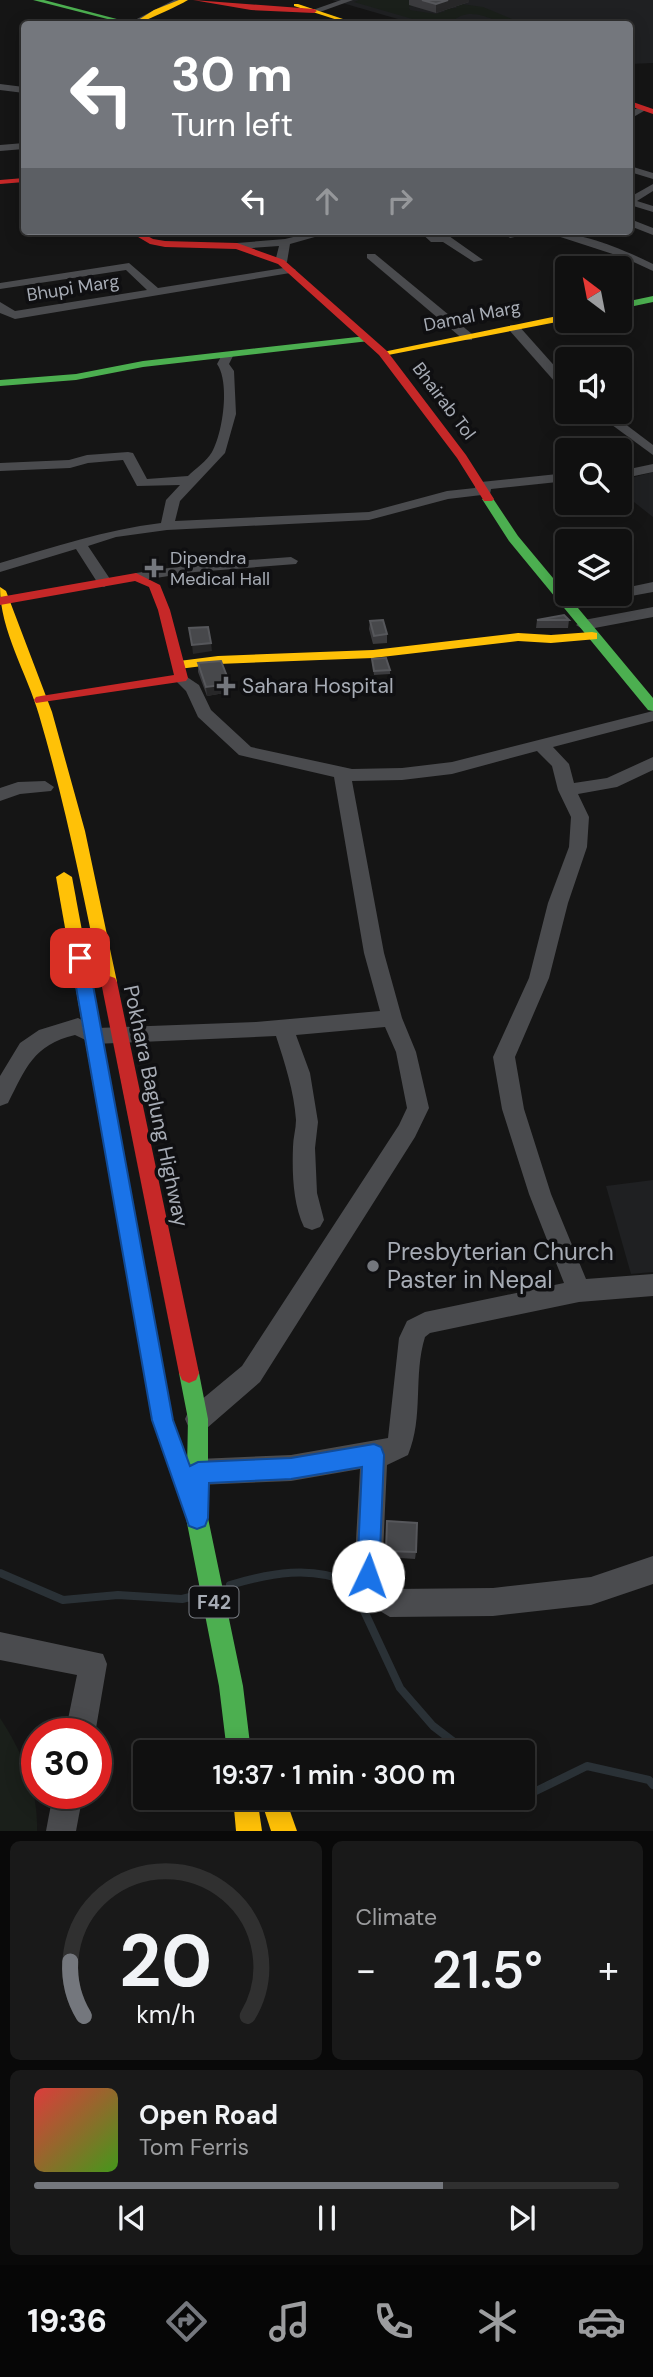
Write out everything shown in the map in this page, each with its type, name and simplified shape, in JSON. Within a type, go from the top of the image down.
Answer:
[{"type":"main road","points":[[36,0],[121,21]]},
{"type":"main road","points":[[138,21],[185,0]]},
{"type":"main road","points":[[196,0],[251,8],[314,11]]},
{"type":"main road","points":[[283,0],[346,21]]},
{"type":"main road","points":[[0,183],[21,180]]},
{"type":"main road","points":[[139,235],[150,241],[165,244],[237,246],[285,266]]},
{"type":"main road","name":"Bhairab Tol","points":[[285,266],[383,353],[483,488],[513,538],[555,590]]},
{"type":"main road","points":[[632,303],[653,299]]},
{"type":"main road","name":"Damal Marg","points":[[383,353],[555,319]]},
{"type":"main road","points":[[0,383],[76,377],[143,364],[366,339]]},
{"type":"main road","points":[[1,597],[136,577],[154,585],[180,671]]},
{"type":"main road","name":"Pokhara Baglung Highway","points":[[1,597],[41,700],[78,831],[198,1419],[198,1472]]},
{"type":"main road","name":"Bhairab Tol","points":[[568,606],[653,707]]},
{"type":"main road","points":[[41,700],[180,671],[218,660],[373,654],[518,637],[551,639],[588,630]]},
{"type":"main road","points":[[43,781],[50,808]]},
{"type":"main road","name":"F42","points":[[60,855],[163,1420],[197,1518],[231,1686],[238,1740]]},
{"type":"main road","name":"F42","points":[[197,1518],[198,1472]]},
{"type":"main road","name":"F42","points":[[231,1686],[251,1740]]},
{"type":"main road","points":[[247,1810],[249,1831]]},
{"type":"main road","points":[[277,1810],[284,1831]]},
{"type":"street","points":[[139,21],[180,0]]},
{"type":"street","points":[[314,11],[349,0]]},
{"type":"street","points":[[0,87],[21,90]]},
{"type":"street","points":[[0,148],[21,146]]},
{"type":"street","points":[[633,170],[653,176]]},
{"type":"street","points":[[633,199],[653,187]]},
{"type":"street","points":[[633,202],[653,209]]},
{"type":"street","points":[[633,223],[653,232]]},
{"type":"street","points":[[429,235],[435,240],[445,238],[478,260]]},
{"type":"street","points":[[560,235],[629,256],[653,268]]},
{"type":"street","points":[[237,246],[291,237]]},
{"type":"street","points":[[285,266],[281,250],[291,237]]},
{"type":"street","points":[[371,257],[468,337]]},
{"type":"street","name":"Bhupi Marg","points":[[0,286],[129,266],[155,292]]},
{"type":"street","name":"Bhupi Marg","points":[[0,304],[6,313],[15,315],[155,292],[285,266]]},
{"type":"street","points":[[514,328],[555,374]]},
{"type":"street","points":[[167,526],[173,500],[218,453],[230,414],[228,371],[223,364],[227,356]]},
{"type":"street","points":[[616,424],[653,452]]},
{"type":"street","points":[[0,467],[70,464],[87,459],[128,456],[144,483],[194,480]]},
{"type":"street","points":[[632,472],[653,468]]},
{"type":"street","points":[[0,568],[114,533],[167,526],[369,516],[447,495],[555,479]]},
{"type":"street","points":[[79,543],[104,582]]},
{"type":"street","points":[[136,577],[195,568],[291,561]]},
{"type":"street","points":[[632,591],[653,587]]},
{"type":"street","points":[[588,630],[653,612]]},
{"type":"street","points":[[180,671],[193,689],[204,713],[245,751],[342,774],[402,774],[453,768],[653,716]]},
{"type":"street","points":[[541,745],[560,764],[567,790],[580,817],[578,847],[558,903],[539,978],[504,1057],[513,1109],[579,1291]]},
{"type":"street","points":[[567,790],[611,783],[653,763]]},
{"type":"street","points":[[198,1419],[250,1374],[407,1131],[418,1108],[406,1052],[392,1018],[374,953],[342,774]]},
{"type":"street","points":[[0,795],[43,781]]},
{"type":"street","points":[[0,1097],[25,1049],[34,1040],[48,1033],[78,1026],[94,1036],[284,1028],[392,1018]]},
{"type":"street","points":[[284,1028],[299,1073],[307,1122],[304,1148],[306,1192],[312,1220]]},
{"type":"street","points":[[198,1472],[291,1468],[374,1455],[399,1446],[404,1428],[411,1338],[416,1329],[425,1323],[579,1291],[653,1285]]},
{"type":"street","points":[[374,1455],[368,1576],[375,1592],[390,1603],[493,1602],[544,1598],[591,1591],[653,1570]]},
{"type":"street","points":[[0,1646],[93,1664],[83,1718]]},
{"type":"street","points":[[61,1831],[65,1809]]},
{"type":"shaded area","points":[[332,0],[653,0],[653,63],[633,64],[633,21],[405,21]]},
{"type":"shaded area","points":[[408,0],[419,4],[409,7],[410,10],[436,14],[446,11],[442,9],[457,8],[454,3],[483,7],[517,21],[497,21],[468,14],[453,21],[420,21],[354,2]]},
{"type":"shaded area","points":[[653,472],[653,517],[632,500],[632,478]]},
{"type":"shaded area","points":[[653,1180],[653,1272],[631,1274],[606,1186]]},
{"type":"shaded area","points":[[0,1718],[21,1756],[21,1809],[36,1809],[37,1831],[0,1831]]},
{"type":"building","points":[[422,0],[448,0],[436,4]]},
{"type":"building","points":[[564,615],[569,620],[537,620]]},
{"type":"building","points":[[383,620],[387,634],[374,636],[370,621]]},
{"type":"building","points":[[208,627],[211,643],[192,645],[189,628]]},
{"type":"building","points":[[386,658],[390,670],[374,671],[372,659]]},
{"type":"building","points":[[221,661],[230,684],[206,687],[198,663]]},
{"type":"building","points":[[387,1521],[417,1523],[416,1552],[386,1551]]},
{"type":"waterway","points":[[0,1573],[63,1600],[118,1595],[182,1599],[194,1596]]},
{"type":"waterway","points":[[230,1585],[291,1573],[321,1574],[351,1583],[400,1688],[433,1726],[451,1740]]},
{"type":"waterway","points":[[535,1791],[587,1766],[649,1780],[653,1785]]},
{"type":"traffic: fast","points":[[36,0],[121,21]]},
{"type":"traffic: fast","points":[[632,303],[653,299]]},
{"type":"traffic: fast","points":[[0,383],[76,377],[143,364],[366,339]]},
{"type":"traffic: fast","points":[[488,499],[513,538],[653,707]]},
{"type":"traffic: fast","points":[[189,1373],[198,1419],[197,1518],[231,1686],[238,1740]]},
{"type":"traffic: slow","points":[[140,21],[156,11],[185,0]]},
{"type":"traffic: slow","points":[[296,5],[346,21]]},
{"type":"traffic: slow","points":[[383,353],[555,319]]},
{"type":"traffic: slow","points":[[0,591],[45,712],[78,831],[109,982]]},
{"type":"traffic: slow","points":[[179,665],[218,660],[373,654],[518,637],[551,639],[592,636]]},
{"type":"traffic: slow","points":[[64,877],[153,1366]]},
{"type":"traffic: slow","points":[[247,1810],[249,1831]]},
{"type":"traffic: slow","points":[[277,1810],[284,1831]]},
{"type":"traffic: jam","points":[[196,0],[251,8],[314,11]]},
{"type":"traffic: jam","points":[[633,104],[653,112]]},
{"type":"traffic: jam","points":[[0,182],[21,180]]},
{"type":"traffic: jam","points":[[139,235],[150,241],[165,244],[237,246],[281,262],[383,353],[462,457],[488,499]]},
{"type":"traffic: jam","points":[[0,601],[136,577],[154,585],[164,610],[181,678],[41,700]]},
{"type":"traffic: jam","points":[[109,982],[189,1373]]},
{"type":"traffic: jam","points":[[153,1366],[163,1420],[189,1496]]},
{"type":"place","name":"Dipendra Medical Hall","points":[[154,568]]},
{"type":"place","name":"Sahara Hospital","points":[[226,686]]},
{"type":"place","name":"Presbyterian Church Paster in Nepal","points":[[373,1266]]},
{"type":"route","points":[[80,958],[163,1420],[197,1518],[198,1472],[291,1468],[374,1455],[368,1576]]}]
